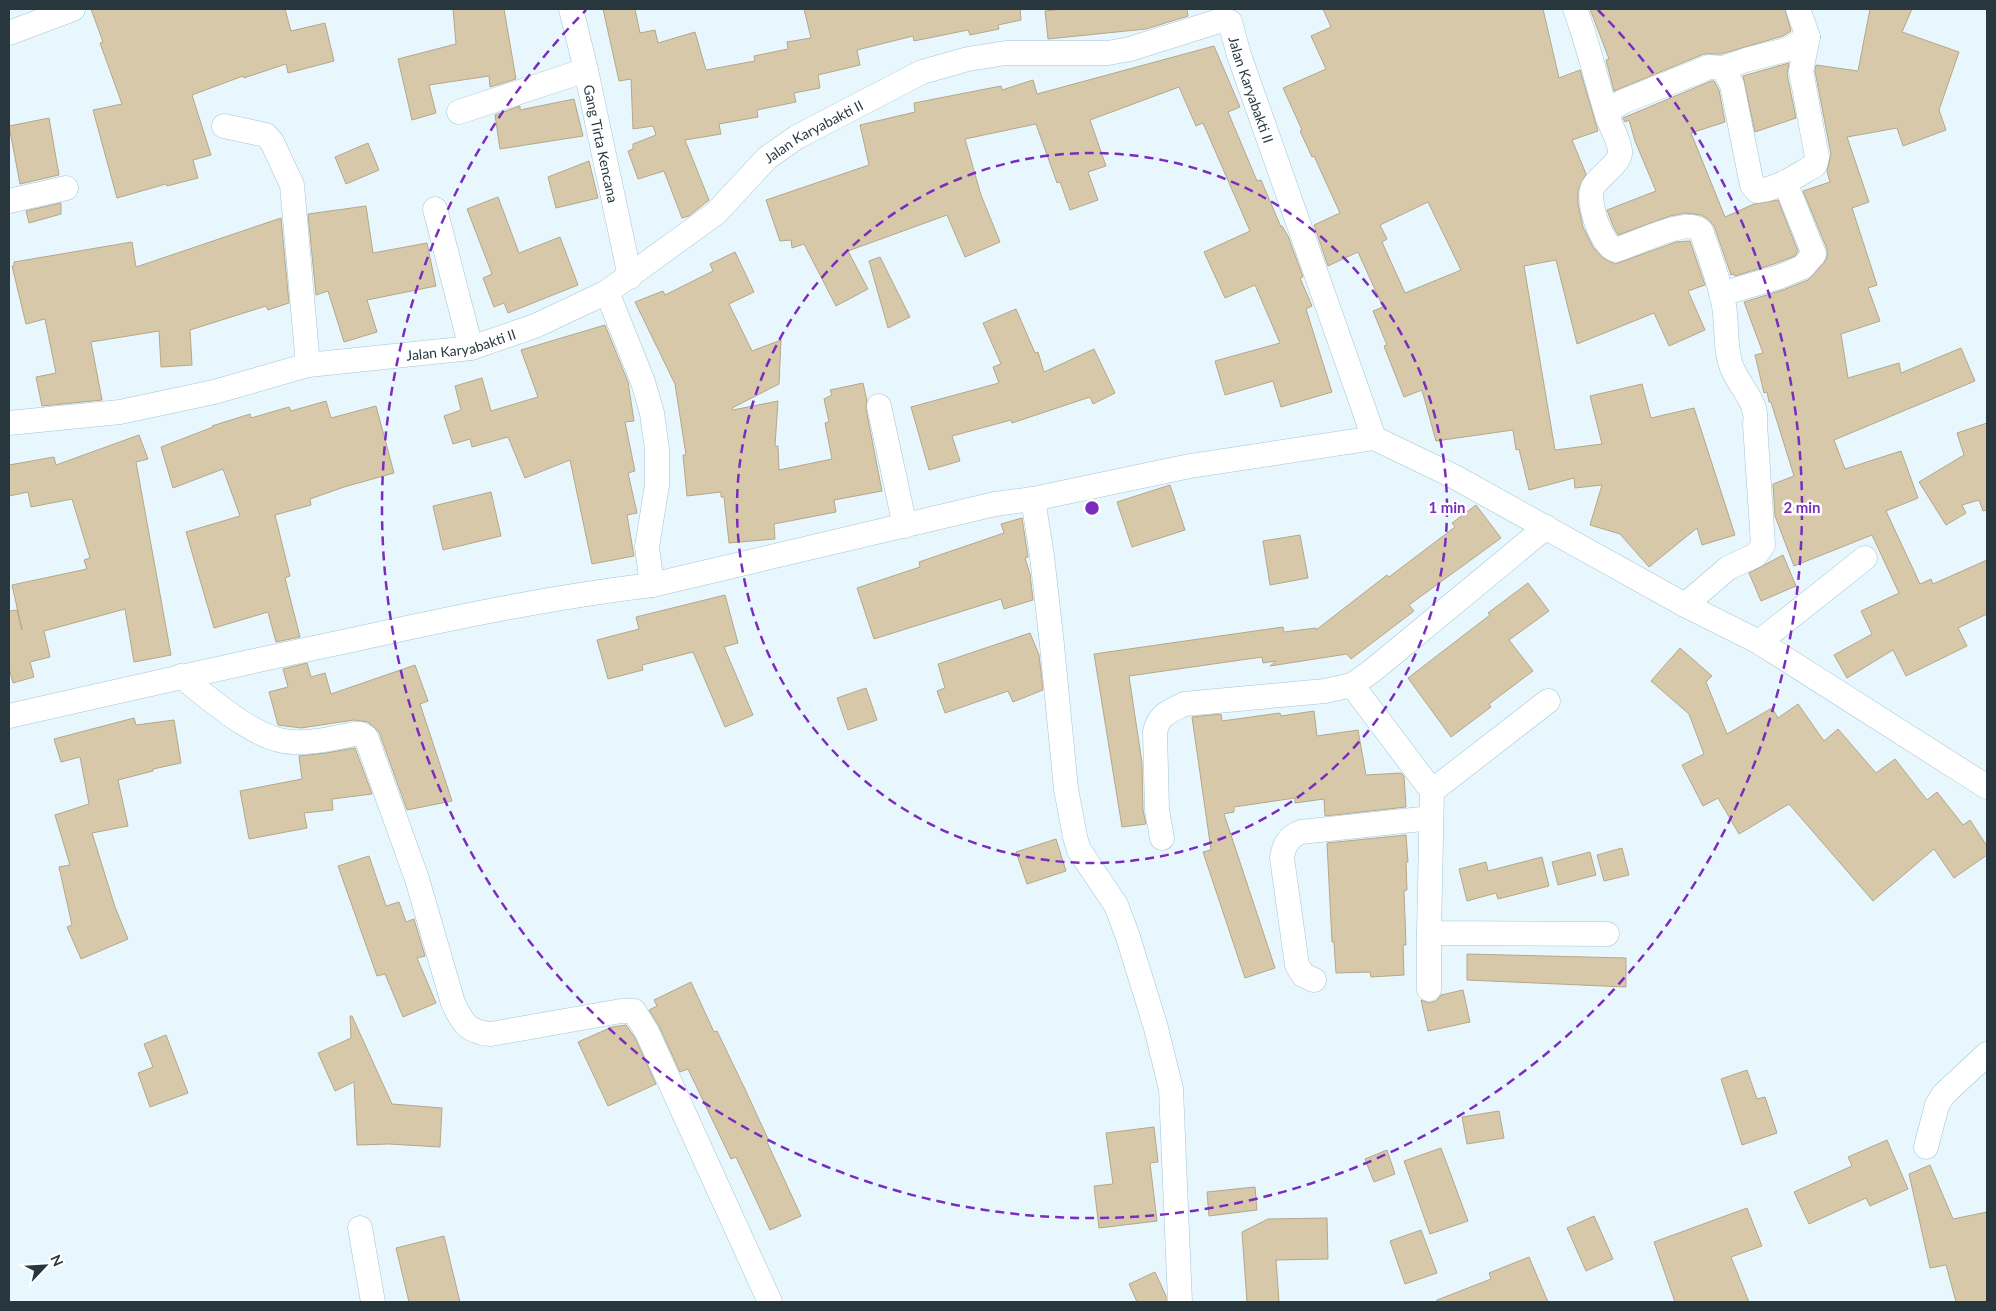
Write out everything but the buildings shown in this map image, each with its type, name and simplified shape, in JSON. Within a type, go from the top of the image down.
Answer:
[{"type":"street","points":[[9,33],[73,9]]},
{"type":"street","name":"Gang Tirta Kencana","points":[[571,9],[586,70],[630,277]]},
{"type":"street","points":[[1575,9],[1620,151],[1620,158],[1595,183],[1590,193],[1597,224],[1606,244],[1611,249],[1616,250],[1673,229],[1698,227],[1701,231],[1721,294],[1728,332],[1730,362],[1735,376],[1757,414],[1755,424],[1763,545],[1756,555],[1728,568],[1684,605]]},
{"type":"street","points":[[1723,68],[1732,86],[1752,186],[1757,192],[1774,188],[1814,164],[1817,157],[1801,71],[1808,37],[1798,9]]},
{"type":"street","name":"Jalan Karyabakti II","points":[[9,423],[120,412],[214,392],[308,365],[471,348],[535,326],[607,292],[716,213],[767,158],[789,142],[922,72],[968,59],[1006,53],[1108,53],[1130,49],[1222,20],[1229,15],[1239,55],[1374,438]]},
{"type":"street","points":[[1608,118],[1610,110],[1622,102],[1709,67],[1723,68],[1789,49],[1808,37]]},
{"type":"street","points":[[459,112],[586,70]]},
{"type":"street","points":[[224,126],[266,134],[272,142],[292,185],[308,365]]},
{"type":"street","points":[[1721,294],[1779,277],[1803,267],[1814,254],[1786,182]]},
{"type":"street","points":[[9,201],[66,188]]},
{"type":"street","points":[[435,209],[471,348]]},
{"type":"street","points":[[607,292],[643,382],[652,413],[657,449],[657,485],[647,547],[652,585]]},
{"type":"street","points":[[879,406],[905,526]]},
{"type":"street","points":[[9,716],[182,676],[476,613],[598,591],[652,585],[995,504],[1033,499],[1190,466],[1374,438],[1453,476],[1684,605],[1759,642],[1987,787]]},
{"type":"street","points":[[1033,499],[1047,595],[1066,789],[1075,836],[1080,850],[1116,906],[1128,937],[1156,1028],[1171,1089],[1180,1302]]},
{"type":"street","points":[[1162,838],[1158,810],[1154,741],[1157,721],[1167,712],[1184,704],[1325,691],[1352,685],[1372,671],[1546,527]]},
{"type":"street","points":[[1759,642],[1865,558]]},
{"type":"street","points":[[182,676],[241,722],[269,737],[291,742],[312,741],[354,734],[361,734],[366,737],[417,879],[453,1003],[468,1028],[477,1033],[491,1034],[621,1011],[634,1011],[647,1032],[770,1302]]},
{"type":"street","points":[[1352,685],[1432,791],[1429,989]]},
{"type":"street","points":[[1432,791],[1548,701]]},
{"type":"street","points":[[1314,980],[1303,975],[1296,965],[1282,858],[1283,848],[1288,841],[1293,835],[1301,832],[1431,818]]},
{"type":"street","points":[[1429,933],[1606,934]]},
{"type":"street","points":[[1926,1146],[1937,1105],[1944,1094],[1987,1054]]},
{"type":"street","points":[[360,1228],[373,1302]]}]
